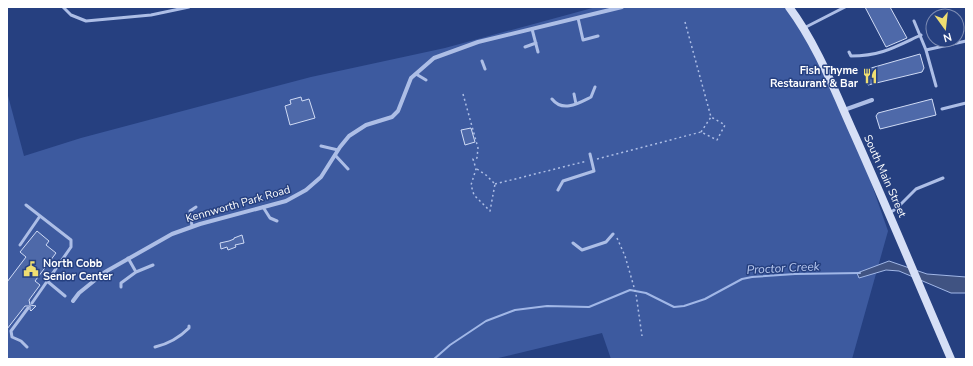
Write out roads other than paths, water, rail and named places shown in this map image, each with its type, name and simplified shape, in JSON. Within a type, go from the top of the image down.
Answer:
[{"type":"main road","name":"South Main Street","points":[[789,7],[812,42],[828,74],[951,359]]},
{"type":"street","name":"Kennworth Park Road","points":[[73,301],[91,282],[128,258],[172,234],[192,226],[286,201],[306,190],[321,177],[349,136],[360,128],[392,117],[398,111],[408,84],[415,73],[434,58],[478,42],[622,7]]},
{"type":"street","points":[[843,110],[872,100]]},
{"type":"lane","points":[[62,7],[70,15],[86,21],[151,15],[189,7]]},
{"type":"lane","points":[[803,28],[845,7]]},
{"type":"lane","points":[[578,18],[583,40],[598,36]]},
{"type":"lane","points":[[914,21],[921,35],[936,86]]},
{"type":"lane","points":[[532,29],[538,52]]},
{"type":"lane","points":[[849,52],[852,56],[866,56],[884,52],[921,35]]},
{"type":"lane","points":[[926,50],[966,41]]},
{"type":"lane","points":[[525,47],[536,43]]},
{"type":"lane","points":[[482,61],[485,69]]},
{"type":"lane","points":[[415,73],[426,80]]},
{"type":"lane","points":[[552,99],[556,104],[568,106],[576,104],[592,96],[595,87]]},
{"type":"lane","points":[[574,94],[576,104]]},
{"type":"lane","points":[[942,109],[966,103]]},
{"type":"lane","points":[[321,146],[338,150]]},
{"type":"lane","points":[[558,190],[563,180],[594,171],[590,154]]},
{"type":"lane","points":[[335,156],[348,169]]},
{"type":"lane","points":[[889,213],[896,209],[916,189],[943,178]]},
{"type":"lane","points":[[26,205],[71,240],[71,247],[32,303]]},
{"type":"lane","points":[[263,207],[270,218],[277,221]]},
{"type":"lane","points":[[192,226],[190,211],[196,208]]},
{"type":"lane","points":[[20,245],[40,216]]},
{"type":"lane","points":[[573,244],[582,250],[606,242],[614,234]]},
{"type":"lane","points":[[128,258],[136,272]]},
{"type":"lane","points":[[122,287],[121,283],[136,272],[153,265]]},
{"type":"lane","points":[[47,281],[65,296]]},
{"type":"lane","points":[[27,347],[21,341],[12,337],[11,331],[28,308]]},
{"type":"lane","points":[[155,347],[164,345],[183,334],[190,328],[189,326]]},
{"type":"waterway","name":"Proctor Creek","points":[[434,359],[450,345],[486,321],[515,310],[547,306],[589,307],[630,290],[646,293],[674,307],[684,306],[705,299],[742,279],[752,277],[795,274],[860,273]]},
{"type":"place","name":"Fish Thyme Restaurant & Bar","points":[[870,76]]},
{"type":"place","name":"North Cobb Senior Center","points":[[31,269]]}]
